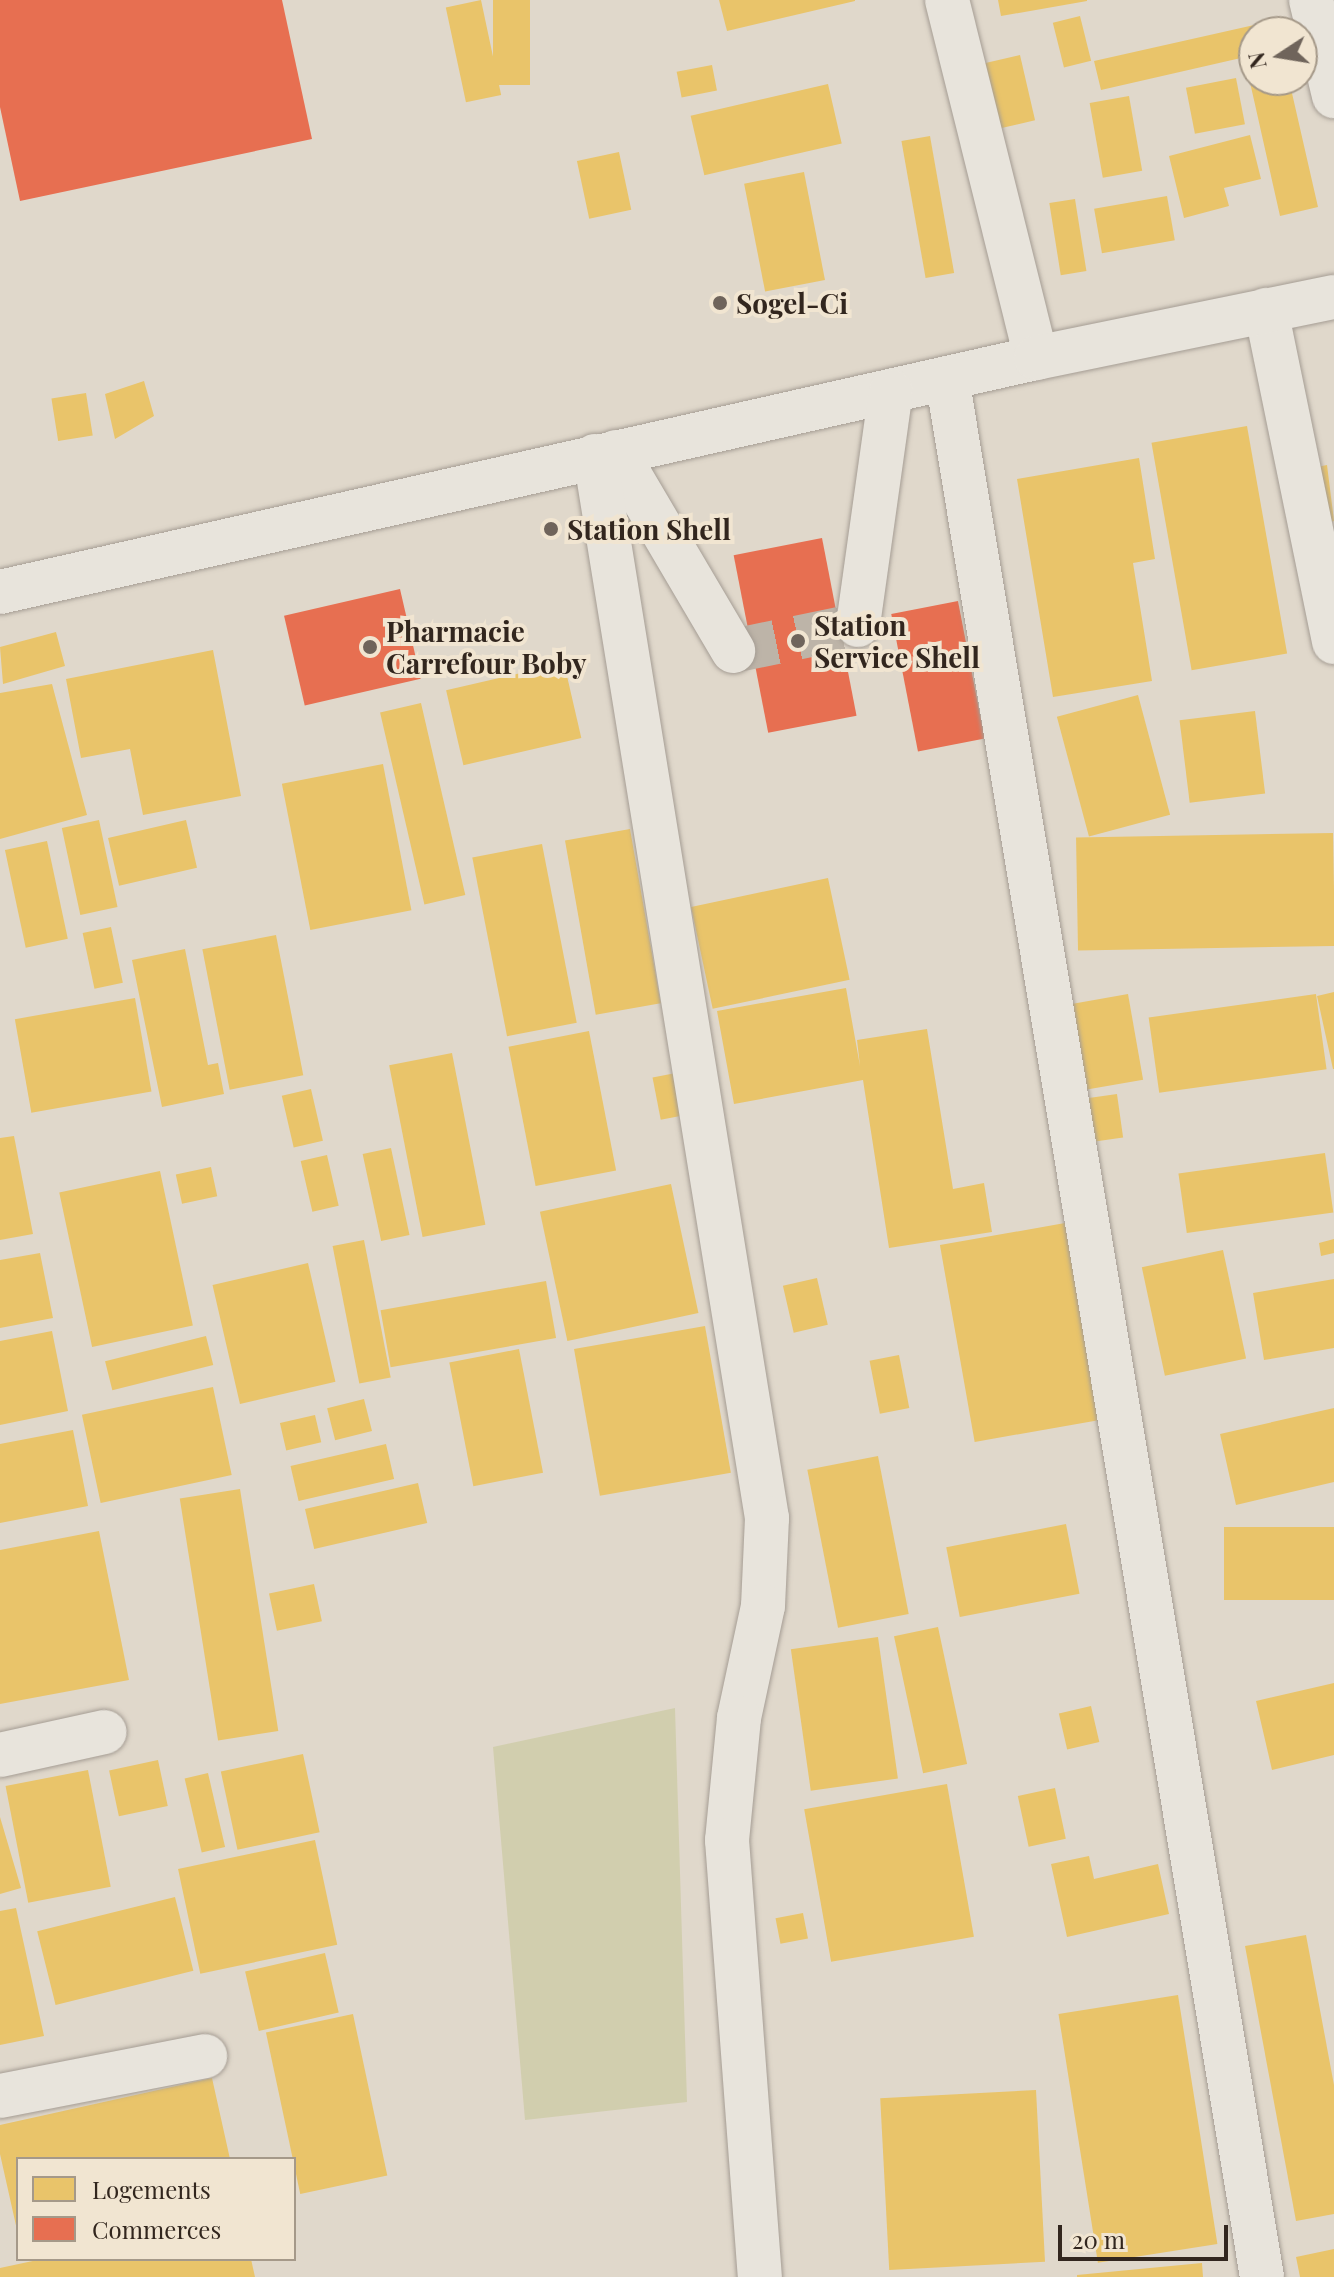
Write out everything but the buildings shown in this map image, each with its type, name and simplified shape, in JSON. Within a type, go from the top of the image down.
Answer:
[{"type":"street","points":[[947,0],[1036,358]]},
{"type":"street","points":[[1311,0],[1334,96]]},
{"type":"street","points":[[0,592],[1036,358],[1334,297]]},
{"type":"street","points":[[1266,310],[1334,642]]},
{"type":"street","points":[[947,378],[1262,2277]]},
{"type":"street","points":[[858,625],[891,391]]},
{"type":"street","points":[[606,454],[733,651]]},
{"type":"street","points":[[606,454],[767,1518],[763,1606],[739,1718],[727,1840],[760,2277]]},
{"type":"street","points":[[0,1755],[105,1732]]},
{"type":"street","points":[[0,2096],[205,2056]]},
{"type":"shaded area","points":[[675,1708],[687,2102],[525,2120],[493,1747]]},
{"type":"tunnel","points":[[733,651],[858,625]]},
{"type":"place","name":"Sogel-Ci","points":[[720,303]]},
{"type":"place","name":"Station Shell","points":[[551,529]]},
{"type":"place","name":"Station Service Shell","points":[[798,641]]},
{"type":"place","name":"Pharmacie Carrefour Boby","points":[[370,647]]}]
